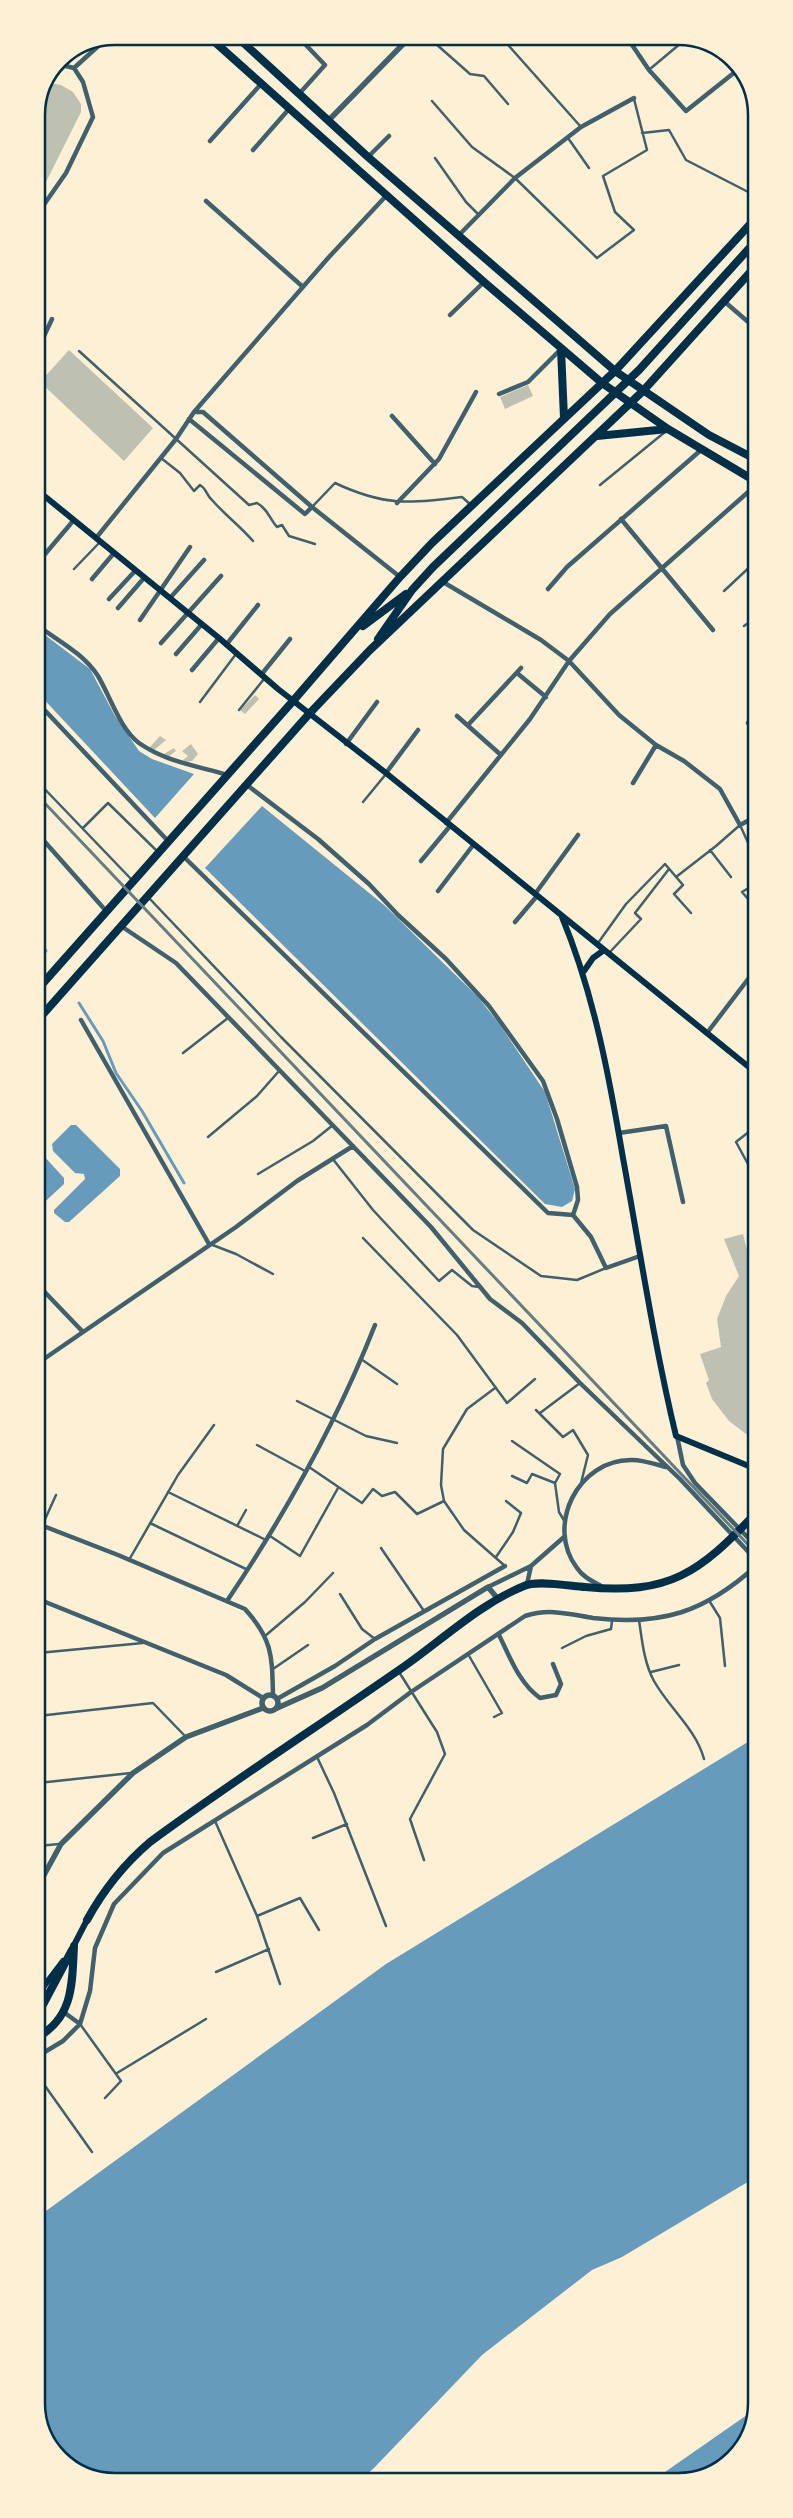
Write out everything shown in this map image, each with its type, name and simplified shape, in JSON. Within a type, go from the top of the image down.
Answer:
[{"type":"main road","points":[[218,45],[386,196],[561,349],[631,404],[701,450],[748,477]]},
{"type":"main road","points":[[246,45],[368,157],[615,370],[709,434],[748,456]]},
{"type":"main road","points":[[45,981],[293,702],[400,577],[615,370],[748,226]]},
{"type":"main road","points":[[352,634],[412,590],[639,370],[748,250]]},
{"type":"main road","points":[[45,1011],[309,714],[370,650],[631,404],[748,275]]},
{"type":"main road","points":[[561,349],[564,418]]},
{"type":"main road","points":[[597,436],[668,429]]},
{"type":"main road","points":[[45,499],[188,612],[293,702],[474,844],[748,1067]]},
{"type":"main road","points":[[370,650],[412,590]]},
{"type":"main road","points":[[561,915],[584,972],[608,1070],[660,1371],[676,1436],[748,1466]]},
{"type":"main road","points":[[584,972],[593,958],[606,952]]},
{"type":"main road","points":[[45,2001],[87,1920],[111,1880],[127,1862],[150,1842],[398,1671],[498,1599],[527,1584],[635,1590],[664,1583],[692,1571],[721,1549],[748,1521]]},
{"type":"main road","points":[[45,1985],[74,1946]]},
{"type":"main road","points":[[45,2031],[65,2013],[72,1979],[74,1946]]},
{"type":"street","points":[[299,94],[325,65],[306,45]]},
{"type":"street","points":[[329,120],[402,45]]},
{"type":"street","points":[[632,45],[649,70],[686,111],[734,73]]},
{"type":"street","points":[[74,68],[98,47]]},
{"type":"street","points":[[45,203],[66,173],[94,117],[83,82],[74,68],[66,66]]},
{"type":"street","points":[[210,141],[261,84]]},
{"type":"street","points":[[459,235],[515,178],[581,127],[634,98]]},
{"type":"street","points":[[253,150],[289,109]]},
{"type":"street","points":[[368,157],[389,136]]},
{"type":"street","points":[[98,540],[176,439],[194,412],[302,287],[386,196]]},
{"type":"street","points":[[206,201],[302,287]]},
{"type":"street","points":[[450,315],[484,282]]},
{"type":"street","points":[[725,302],[748,322]]},
{"type":"street","points":[[45,333],[52,319]]},
{"type":"street","points":[[499,394],[528,382],[561,349]]},
{"type":"street","points":[[397,503],[439,459],[476,392]]},
{"type":"street","points":[[194,412],[203,412],[312,507],[400,577]]},
{"type":"street","points":[[392,416],[435,464]]},
{"type":"street","points":[[189,419],[305,514],[312,507]]},
{"type":"street","points":[[548,589],[567,566],[701,450]]},
{"type":"street","points":[[420,861],[546,697],[569,661],[610,614],[748,492]]},
{"type":"street","points":[[621,519],[713,630]]},
{"type":"street","points":[[45,554],[73,521]]},
{"type":"street","points":[[140,620],[190,547]]},
{"type":"street","points":[[92,579],[114,553]]},
{"type":"street","points":[[170,598],[204,560]]},
{"type":"street","points":[[109,599],[135,571]]},
{"type":"street","points":[[161,643],[221,576]]},
{"type":"street","points":[[118,608],[144,578]]},
{"type":"street","points":[[443,582],[541,640],[569,661],[619,715],[656,745],[684,760],[720,789],[740,825],[748,820]]},
{"type":"street","points":[[226,645],[258,605]]},
{"type":"street","points":[[176,654],[202,624]]},
{"type":"street","points":[[45,631],[83,657],[98,676],[117,714],[137,742],[160,757],[228,774]]},
{"type":"street","points":[[192,670],[219,638]]},
{"type":"street","points":[[263,676],[290,639]]},
{"type":"street","points":[[468,725],[521,668]]},
{"type":"street","points":[[517,672],[546,697]]},
{"type":"street","points":[[346,744],[377,702]]},
{"type":"street","points":[[45,710],[169,842]]},
{"type":"street","points":[[457,716],[501,755]]},
{"type":"street","points":[[386,774],[418,730]]},
{"type":"street","points":[[633,783],[656,745]]},
{"type":"street","points":[[246,784],[318,839],[368,884],[398,915],[446,959],[489,1006],[543,1081],[577,1187],[578,1200],[573,1215]]},
{"type":"street","points":[[515,922],[578,835]]},
{"type":"street","points":[[45,842],[107,912]]},
{"type":"street","points":[[438,891],[474,844]]},
{"type":"street","points":[[183,856],[548,1213],[573,1215],[591,1237],[606,1268],[640,1256]]},
{"type":"street","points":[[121,926],[176,963],[431,1227],[490,1299],[522,1322],[580,1383],[667,1467],[748,1552]]},
{"type":"street","points":[[707,1033],[748,979]]},
{"type":"street","points":[[81,1020],[209,1244]]},
{"type":"street","points":[[619,1133],[666,1126],[683,1202]]},
{"type":"street","points":[[45,1358],[236,1227],[332,1158],[353,1146]]},
{"type":"street","points":[[45,1292],[82,1332]]},
{"type":"street","points":[[227,1601],[269,1538],[308,1469],[334,1418],[374,1325]]},
{"type":"street","points":[[676,1436],[683,1465],[699,1487],[748,1538]]},
{"type":"street","points":[[608,1590],[585,1578],[576,1568],[567,1550],[564,1537],[568,1504],[579,1487],[600,1468],[617,1462],[631,1460],[667,1467]]},
{"type":"street","points":[[45,1527],[245,1609],[265,1636],[273,1659],[275,1709]]},
{"type":"street","points":[[45,1873],[61,1844],[133,1773],[186,1737],[263,1708],[271,1711],[322,1688],[488,1587],[531,1566],[564,1537]]},
{"type":"street","points":[[45,1602],[226,1675],[263,1698],[275,1697],[335,1666],[375,1639],[505,1566]]},
{"type":"street","points":[[527,1584],[531,1566]]},
{"type":"street","points":[[45,2052],[63,2041],[80,2024],[90,1991],[95,1948],[114,1904],[163,1853],[214,1819],[367,1725],[411,1692],[525,1616],[542,1610],[612,1619],[639,1620],[679,1613],[710,1602],[748,1572]]},
{"type":"street","points":[[488,1587],[498,1599]]},
{"type":"street","points":[[499,1635],[517,1672],[531,1692],[540,1698],[556,1695],[561,1684],[553,1664]]},
{"type":"street","points":[[263,1698],[263,1708]]},
{"type":"street","points":[[65,2013],[80,2024]]},
{"type":"lane","points":[[437,45],[470,74],[484,76],[508,104]]},
{"type":"lane","points":[[649,70],[679,45]]},
{"type":"lane","points":[[509,46],[581,127]]},
{"type":"lane","points":[[432,101],[472,147],[515,178],[597,258],[634,230],[615,212],[603,176],[647,150],[641,133],[634,98]]},
{"type":"lane","points":[[641,133],[669,130],[686,160],[715,173],[748,192]]},
{"type":"lane","points":[[568,138],[589,168]]},
{"type":"lane","points":[[435,158],[466,202],[479,215]]},
{"type":"lane","points":[[79,351],[249,506],[257,503],[265,507],[273,523],[277,527],[282,524],[289,536],[315,544]]},
{"type":"lane","points":[[600,485],[668,429]]},
{"type":"lane","points":[[161,458],[180,474],[194,491],[200,484],[206,489],[210,499],[229,515],[253,541]]},
{"type":"lane","points":[[312,507],[335,483],[355,492],[397,503],[421,503],[462,497],[472,506]]},
{"type":"lane","points":[[74,570],[98,540]]},
{"type":"lane","points":[[724,591],[748,569]]},
{"type":"lane","points":[[744,626],[748,623]]},
{"type":"lane","points":[[200,702],[236,654]]},
{"type":"lane","points":[[239,710],[263,676]]},
{"type":"lane","points":[[363,802],[386,774]]},
{"type":"lane","points":[[45,789],[134,882]]},
{"type":"lane","points":[[83,828],[108,803],[159,853]]},
{"type":"lane","points":[[676,877],[740,825],[748,843]]},
{"type":"lane","points":[[710,850],[731,877]]},
{"type":"lane","points":[[597,945],[612,922],[638,890],[665,864],[683,885],[674,894],[691,913]]},
{"type":"lane","points":[[606,952],[641,919],[635,913],[669,869]]},
{"type":"lane","points":[[748,888],[742,892],[748,899]]},
{"type":"lane","points":[[148,896],[281,1037],[473,1230],[541,1276],[577,1280],[606,1268]]},
{"type":"lane","points":[[184,1053],[229,1017]]},
{"type":"lane","points":[[208,1137],[258,1096],[280,1070]]},
{"type":"lane","points":[[258,1174],[313,1141],[332,1125]]},
{"type":"lane","points":[[748,1133],[736,1142],[748,1165]]},
{"type":"lane","points":[[332,1158],[373,1210],[439,1282],[452,1270],[472,1286],[479,1287]]},
{"type":"lane","points":[[362,1238],[457,1335],[507,1402],[535,1379]]},
{"type":"lane","points":[[209,1244],[236,1254],[273,1274]]},
{"type":"lane","points":[[361,1359],[397,1384]]},
{"type":"lane","points":[[540,1413],[580,1383]]},
{"type":"lane","points":[[495,1388],[468,1409],[443,1449],[441,1485],[444,1501],[464,1530],[505,1566]]},
{"type":"lane","points":[[297,1401],[334,1418],[366,1436],[397,1443]]},
{"type":"lane","points":[[536,1410],[563,1437],[572,1430],[588,1455],[579,1487]]},
{"type":"lane","points":[[129,1560],[168,1492],[214,1425]]},
{"type":"lane","points":[[512,1441],[560,1474],[555,1483],[559,1512],[565,1523]]},
{"type":"lane","points":[[257,1445],[308,1469],[362,1503],[373,1489],[382,1496],[396,1492],[417,1514],[444,1501]]},
{"type":"lane","points":[[512,1476],[527,1482],[532,1474],[555,1483]]},
{"type":"lane","points":[[168,1492],[237,1526],[269,1538],[300,1556],[339,1487]]},
{"type":"lane","points":[[45,1516],[56,1495]]},
{"type":"lane","points":[[496,1557],[513,1532],[521,1513],[506,1502]]},
{"type":"lane","points":[[237,1526],[246,1510]]},
{"type":"lane","points":[[150,1523],[248,1570]]},
{"type":"lane","points":[[381,1548],[424,1611]]},
{"type":"lane","points":[[265,1636],[305,1602],[333,1573]]},
{"type":"lane","points":[[340,1594],[362,1629],[375,1639]]},
{"type":"lane","points":[[710,1602],[720,1618],[724,1666]]},
{"type":"lane","points":[[562,1648],[586,1636],[610,1629],[612,1619]]},
{"type":"lane","points":[[639,1620],[642,1645],[653,1680],[700,1746],[704,1759]]},
{"type":"lane","points":[[45,1652],[143,1643]]},
{"type":"lane","points":[[273,1669],[308,1644]]},
{"type":"lane","points":[[468,1654],[502,1714],[494,1717]]},
{"type":"lane","points":[[651,1672],[679,1665]]},
{"type":"lane","points":[[398,1671],[438,1732],[445,1754],[410,1819],[424,1860]]},
{"type":"lane","points":[[45,1715],[153,1703],[186,1737]]},
{"type":"lane","points":[[316,1756],[347,1824],[360,1864],[386,1926]]},
{"type":"lane","points":[[45,1782],[133,1773]]},
{"type":"lane","points":[[214,1819],[257,1916],[280,1984]]},
{"type":"lane","points":[[313,1838],[347,1824]]},
{"type":"lane","points":[[45,1845],[61,1844]]},
{"type":"lane","points":[[257,1916],[300,1898],[319,1930]]},
{"type":"lane","points":[[216,1972],[269,1949]]},
{"type":"lane","points":[[116,2073],[206,2019]]},
{"type":"lane","points":[[80,2024],[121,2081],[105,2098]]},
{"type":"lane","points":[[45,2086],[92,2152]]},
{"type":"water","points":[[45,635],[90,669],[115,716],[139,751],[152,759],[194,774],[155,818],[45,701]]},
{"type":"water","points":[[262,806],[384,905],[478,997],[500,1025],[545,1092],[575,1189],[572,1201],[562,1207],[545,1204],[205,868]]},
{"type":"water","points":[[71,1125],[76,1125],[120,1169],[120,1176],[69,1222],[65,1222],[54,1213],[54,1210],[85,1179],[84,1174],[75,1173],[53,1151],[52,1144]]},
{"type":"water","points":[[45,1157],[64,1178],[64,1184],[45,1202]]},
{"type":"water","points":[[748,1742],[748,2182],[622,2257],[592,2270],[482,2355],[368,2473],[111,2473],[97,2471],[80,2464],[57,2442],[47,2421],[45,2403],[45,2212],[386,1964]]},
{"type":"water","points":[[746,2415],[741,2434],[717,2461],[696,2471],[664,2473]]},
{"type":"building","points":[[53,83],[61,85],[73,92],[81,104],[81,112],[45,184],[45,115],[46,102]]},
{"type":"building","points":[[69,350],[153,428],[124,461],[45,387],[45,376]]},
{"type":"building","points":[[528,385],[533,396],[505,409],[500,397]]},
{"type":"building","points":[[255,695],[259,699],[245,714],[240,710]]},
{"type":"building","points":[[160,736],[166,740],[153,751],[149,748]]},
{"type":"building","points":[[191,744],[198,754],[192,761],[185,762],[183,760],[188,756],[182,751]]},
{"type":"building","points":[[174,748],[176,751],[168,757],[162,755]]},
{"type":"building","points":[[743,1234],[748,1250],[748,1435],[729,1421],[712,1399],[706,1383],[709,1380],[700,1354],[721,1347],[717,1319],[726,1296],[739,1276],[724,1239]]},
{"type":"waterway","points":[[79,1003],[103,1041],[116,1073],[142,1111],[184,1183]]},
{"type":"railway","points":[[45,803],[748,1545]]}]
